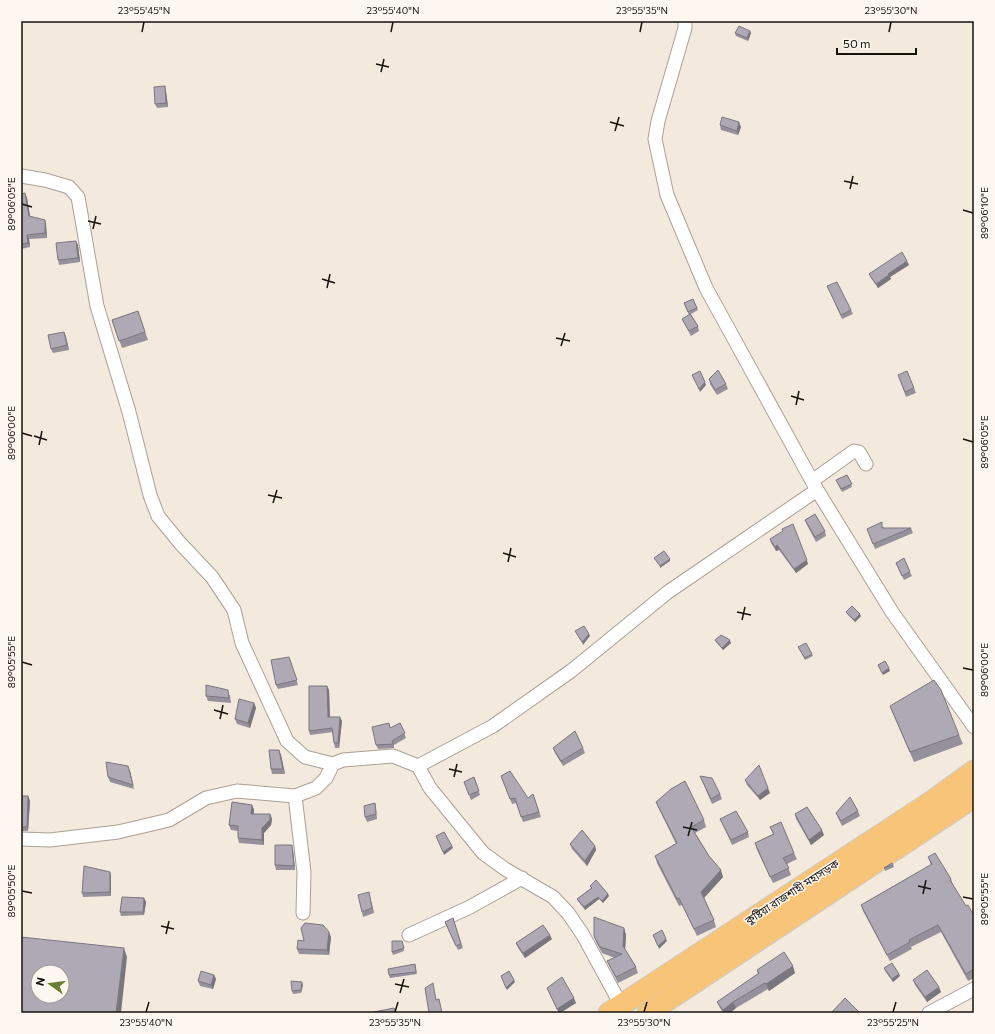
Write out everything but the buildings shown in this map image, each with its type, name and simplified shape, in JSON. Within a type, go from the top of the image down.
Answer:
[{"type":"highway","name":"কুষ্টিয়া রাজশাহী মহাসড়ক","points":[[648,1013],[900,847],[974,771]]},
{"type":"highway","name":"কুষ্টিয়া রাজশাহী মহাসড়ক","points":[[615,1009],[936,810],[974,797]]},
{"type":"street","points":[[684,21],[685,28],[658,121],[655,139],[667,195],[706,288],[814,485],[892,612],[974,727]]},
{"type":"street","points":[[21,176],[45,180],[69,187],[78,197],[97,306],[129,412],[150,495],[158,516],[180,543],[212,577],[234,610],[242,643],[287,741],[305,757],[333,764],[343,760],[393,756],[418,766],[434,794],[483,853],[553,897],[568,913],[583,935],[615,1009]]},
{"type":"street","points":[[418,766],[493,726],[571,671],[668,592],[814,485],[854,451],[859,452],[866,464]]},
{"type":"street","points":[[21,838],[50,840],[118,832],[169,820],[206,798],[237,791],[295,796],[316,788],[326,778],[333,764]]},
{"type":"street","points":[[295,796],[304,872],[303,913]]},
{"type":"street","points":[[409,935],[470,908],[522,878]]},
{"type":"street","points":[[930,1013],[974,989]]}]
